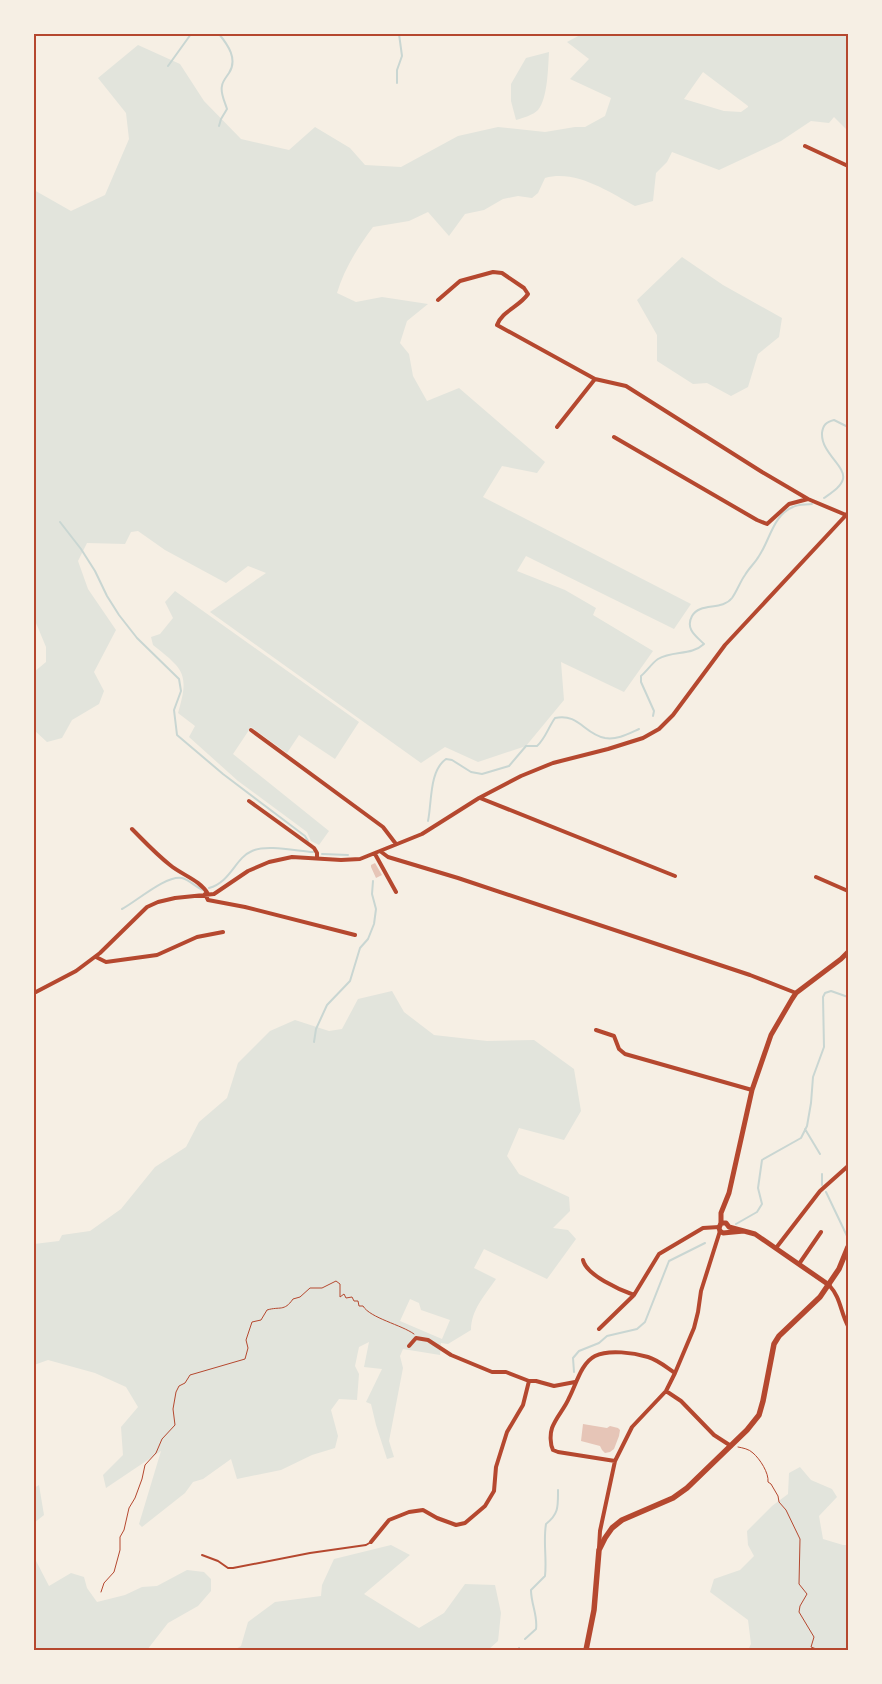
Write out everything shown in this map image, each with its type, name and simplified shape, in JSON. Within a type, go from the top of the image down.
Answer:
[{"type":"main road","points":[[720,1227],[752,1090],[772,1036],[796,993],[841,960],[848,952]]},
{"type":"main road","points":[[720,1227],[726,1223],[728,1230]]},
{"type":"main road","points":[[720,1227],[728,1230],[753,1233],[828,1285]]},
{"type":"main road","points":[[586,1650],[594,1610],[601,1544],[612,1528],[622,1520],[673,1498],[687,1488],[747,1430],[759,1415],[772,1353],[779,1336],[814,1304],[839,1269],[848,1247]]},
{"type":"street","points":[[805,146],[848,166]]},
{"type":"street","points":[[34,994],[76,971],[96,957],[147,907],[174,898],[214,894],[248,872],[269,862],[292,857],[355,860],[375,854],[422,834],[479,798],[521,776],[553,763],[643,738],[659,729],[673,714],[725,645],[847,514],[808,499],[626,386],[595,379],[498,325],[500,317],[522,302],[528,294],[524,288],[502,273],[493,272],[460,281],[438,300]]},
{"type":"street","points":[[557,427],[595,379]]},
{"type":"street","points":[[614,437],[767,524],[788,504],[808,499]]},
{"type":"street","points":[[251,730],[383,828],[396,844]]},
{"type":"street","points":[[479,798],[675,876]]},
{"type":"street","points":[[249,801],[314,848],[317,858]]},
{"type":"street","points":[[132,828],[170,865],[205,889],[208,900],[244,907],[355,935]]},
{"type":"street","points":[[380,852],[388,857],[458,878],[750,975],[796,993]]},
{"type":"street","points":[[375,854],[396,892]]},
{"type":"street","points":[[816,877],[848,891]]},
{"type":"street","points":[[96,957],[106,962],[156,955],[197,937],[223,932]]},
{"type":"street","points":[[596,1030],[614,1036],[619,1049],[625,1054],[752,1090]]},
{"type":"street","points":[[776,1248],[820,1191],[848,1166]]},
{"type":"street","points":[[599,1329],[634,1296],[659,1254],[703,1228],[720,1227],[701,1291],[694,1328],[675,1373],[666,1391],[632,1427],[616,1461],[599,1537],[599,1550]]},
{"type":"street","points":[[799,1264],[821,1232]]},
{"type":"street","points":[[583,1260],[586,1267],[598,1276],[634,1296]]},
{"type":"street","points":[[828,1285],[840,1301],[848,1326]]},
{"type":"street","points":[[410,1346],[419,1337],[428,1340],[451,1355],[492,1372],[506,1372],[529,1381],[554,1386],[575,1382]]},
{"type":"street","points":[[616,1461],[558,1452],[553,1450],[550,1445],[552,1428],[570,1398],[575,1382],[593,1357],[610,1353],[648,1357],[658,1361],[675,1373]]},
{"type":"street","points":[[371,1542],[389,1520],[409,1512],[423,1510],[456,1525],[465,1523],[485,1506],[494,1492],[496,1467],[507,1432],[523,1405],[529,1381]]},
{"type":"street","points":[[666,1391],[681,1401],[714,1435],[731,1446]]},
{"type":"lane","points":[[202,1555],[218,1561],[228,1568],[233,1568],[310,1553],[366,1545],[371,1542]]},
{"type":"path","points":[[101,1592],[104,1583],[114,1572],[120,1550],[120,1537],[124,1530],[129,1508],[142,1479],[145,1465],[156,1453],[162,1439],[175,1425],[173,1409],[178,1388],[190,1375],[245,1359],[248,1348],[246,1340],[252,1322],[261,1320],[267,1310],[284,1308],[289,1305],[293,1298],[300,1297],[308,1289],[322,1288],[336,1281],[340,1284],[340,1297],[344,1294],[347,1299],[352,1297],[354,1301],[358,1301],[360,1306],[383,1318],[387,1323],[407,1329],[419,1337]]},
{"type":"path","points":[[731,1446],[746,1449],[757,1456],[768,1476],[768,1482],[778,1496],[779,1502],[786,1510],[800,1539],[799,1584],[807,1594],[800,1606],[799,1612],[814,1637],[811,1647],[819,1650]]},
{"type":"shaded area","points":[[582,34],[848,34],[847,130],[834,117],[829,123],[811,121],[781,141],[719,170],[672,152],[667,162],[656,173],[653,201],[635,206],[592,183],[580,179],[557,176],[545,178],[538,193],[532,198],[518,196],[503,199],[484,210],[465,214],[449,236],[428,212],[409,221],[373,227],[352,258],[343,275],[337,293],[356,302],[382,297],[428,304],[407,321],[400,343],[409,354],[413,376],[427,401],[459,388],[545,462],[537,473],[502,466],[483,497],[691,604],[674,629],[526,556],[517,571],[565,590],[596,608],[593,615],[653,651],[624,692],[561,662],[564,700],[526,746],[478,762],[445,747],[421,763],[210,612],[266,573],[248,566],[226,583],[165,550],[138,531],[131,532],[125,544],[87,543],[78,561],[88,589],[116,630],[94,672],[104,691],[99,704],[72,720],[62,738],[47,742],[34,730],[34,672],[46,662],[46,647],[34,622],[34,190],[71,211],[105,195],[129,139],[126,113],[98,78],[138,45],[180,64],[204,101],[241,139],[289,150],[315,127],[350,148],[365,165],[401,167],[458,136],[498,127],[545,132],[585,127],[605,116],[611,98],[570,79],[589,59],[567,42]],"holes":[[[703,72],[748,106],[741,112],[724,111],[684,99]]]},
{"type":"shaded area","points":[[549,52],[547,82],[541,105],[533,113],[516,120],[511,101],[511,84],[526,58]]},
{"type":"shaded area","points":[[682,257],[723,285],[782,318],[779,337],[758,354],[748,387],[731,396],[707,383],[693,384],[657,361],[657,335],[637,300]]},
{"type":"shaded area","points":[[175,591],[359,722],[335,759],[299,735],[287,753],[251,727],[233,754],[329,831],[319,845],[311,841],[307,832],[238,781],[189,737],[195,726],[178,713],[183,689],[181,673],[171,660],[153,645],[151,637],[160,634],[173,618],[165,602]]},
{"type":"shaded area","points":[[392,991],[404,1012],[434,1035],[487,1041],[534,1040],[574,1069],[581,1111],[564,1140],[519,1128],[507,1156],[519,1174],[569,1197],[570,1211],[553,1228],[568,1230],[576,1239],[547,1279],[484,1249],[474,1268],[496,1279],[476,1309],[471,1330],[448,1344],[441,1343],[440,1355],[403,1349],[400,1356],[403,1368],[389,1441],[394,1457],[387,1459],[371,1404],[366,1402],[382,1369],[364,1367],[369,1342],[359,1347],[355,1366],[359,1374],[357,1400],[339,1399],[331,1410],[338,1436],[335,1448],[312,1455],[281,1470],[237,1479],[231,1459],[203,1479],[193,1482],[185,1493],[142,1527],[139,1524],[161,1451],[106,1488],[103,1475],[123,1455],[121,1427],[138,1407],[126,1387],[95,1373],[48,1360],[34,1365],[34,1244],[59,1241],[62,1235],[90,1231],[121,1209],[155,1167],[186,1147],[199,1122],[227,1098],[238,1063],[270,1031],[295,1020],[329,1031],[342,1029],[358,999]],"holes":[[[410,1299],[419,1303],[421,1310],[450,1320],[442,1339],[400,1321]]]},
{"type":"shaded area","points":[[800,1467],[811,1480],[832,1489],[837,1497],[819,1516],[823,1539],[848,1545],[848,1650],[748,1650],[751,1644],[748,1620],[710,1592],[714,1579],[740,1570],[754,1556],[748,1545],[747,1531],[772,1506],[788,1494],[789,1473]]},
{"type":"shaded area","points":[[39,1485],[44,1515],[34,1523],[34,1488]]},
{"type":"shaded area","points":[[391,1545],[410,1555],[364,1594],[419,1628],[444,1613],[465,1584],[495,1585],[501,1613],[498,1641],[488,1650],[234,1650],[241,1646],[248,1622],[275,1602],[321,1596],[322,1585],[334,1559]]},
{"type":"shaded area","points":[[34,1557],[49,1586],[71,1573],[84,1577],[87,1588],[97,1602],[125,1595],[142,1587],[157,1586],[187,1570],[204,1572],[211,1579],[211,1591],[198,1606],[168,1623],[147,1650],[34,1650]]},
{"type":"building","points":[[375,863],[382,875],[376,878],[371,867]]},
{"type":"building","points":[[583,1424],[618,1428],[620,1430],[619,1436],[614,1449],[605,1453],[600,1446],[581,1441]]},
{"type":"waterway","points":[[168,66],[191,34]]},
{"type":"waterway","points":[[219,34],[231,52],[233,63],[222,84],[222,95],[227,109],[219,126]]},
{"type":"waterway","points":[[397,83],[397,70],[402,56],[399,34]]},
{"type":"waterway","points":[[824,498],[842,482],[843,474],[825,447],[822,433],[823,428],[827,423],[834,420],[848,427]]},
{"type":"waterway","points":[[653,716],[654,711],[641,682],[641,676],[658,659],[664,656],[688,652],[704,644],[691,628],[690,621],[692,616],[700,609],[728,602],[763,550],[776,522],[781,516],[795,506],[812,504]]},
{"type":"waterway","points":[[60,522],[95,571],[119,615],[137,638],[179,679],[181,691],[174,710],[177,735],[223,774],[305,836],[308,841]]},
{"type":"waterway","points":[[428,821],[434,779],[441,764],[446,759],[452,760],[471,772],[482,774],[509,766],[526,746],[537,746],[540,743],[555,718],[570,718],[598,736],[605,738],[627,735],[639,729]]},
{"type":"waterway","points":[[209,888],[223,881],[241,859],[252,851],[273,848],[313,852]]},
{"type":"waterway","points":[[322,854],[348,855]]},
{"type":"waterway","points":[[122,909],[160,884],[175,878],[185,879],[203,890]]},
{"type":"waterway","points":[[314,1042],[316,1029],[327,1005],[350,981],[360,948],[368,939],[374,924],[376,909],[372,894],[373,881]]},
{"type":"waterway","points":[[736,1224],[757,1212],[762,1204],[758,1188],[762,1160],[801,1138],[807,1126],[813,1077],[824,1047],[823,997],[825,993],[831,991],[848,997]]},
{"type":"waterway","points":[[805,1129],[820,1154]]},
{"type":"waterway","points":[[822,1174],[822,1185]]},
{"type":"waterway","points":[[826,1192],[847,1236]]},
{"type":"waterway","points":[[574,1372],[573,1358],[579,1351],[599,1343],[607,1336],[637,1329],[645,1322],[669,1261],[705,1243]]},
{"type":"waterway","points":[[525,1639],[536,1629],[531,1590],[545,1576],[546,1524],[556,1513],[558,1490]]}]
